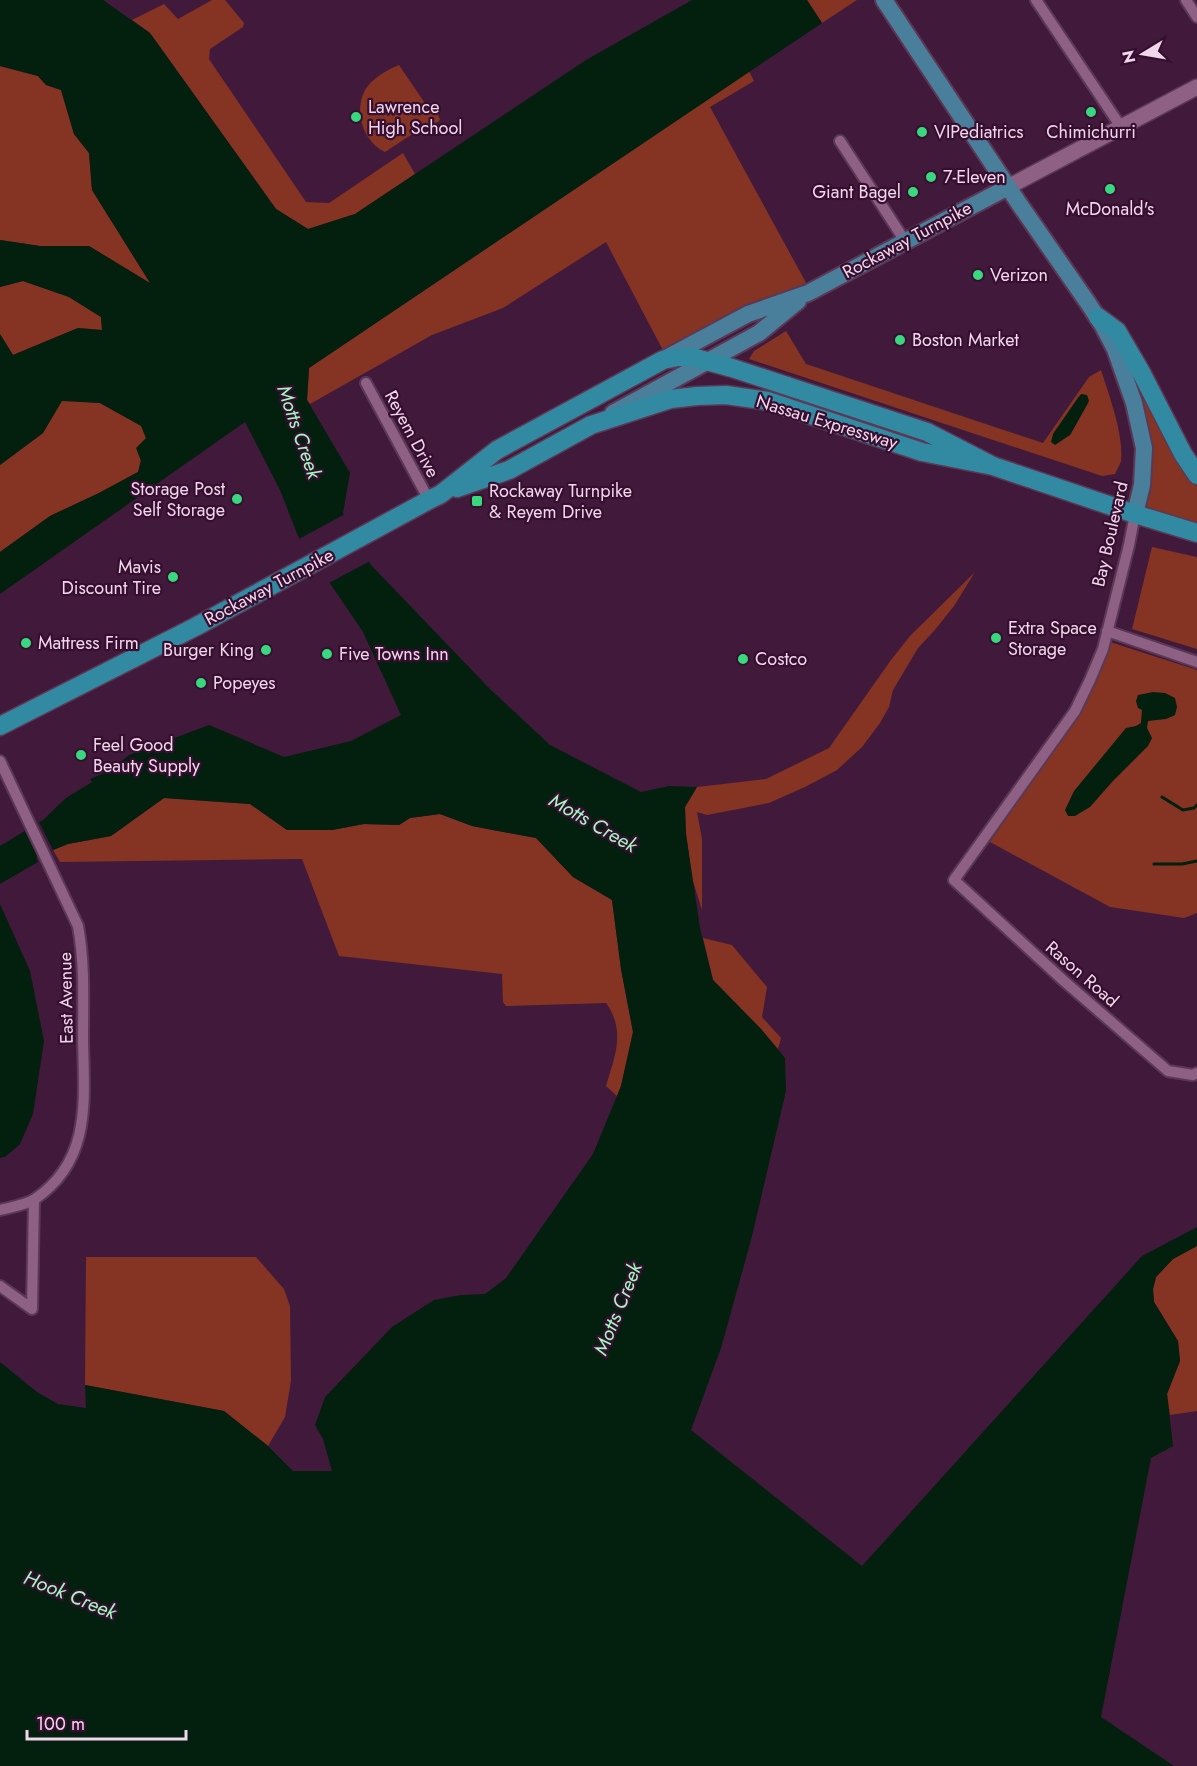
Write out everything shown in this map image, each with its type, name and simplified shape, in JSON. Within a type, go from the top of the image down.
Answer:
[{"type":"highway","points":[[1098,317],[1117,332],[1141,372],[1183,454],[1197,475]]},
{"type":"highway","name":"Nassau Expressway","points":[[663,360],[685,357],[710,361],[927,432],[993,466]]},
{"type":"highway","name":"Rockaway Turnpike","points":[[0,726],[141,655],[369,534],[435,497],[497,450],[663,360]]},
{"type":"highway","name":"Nassau Expressway","points":[[591,425],[671,399],[697,396],[739,396],[797,410],[922,452],[993,466],[1197,533]]},
{"type":"highway","name":"Rockaway Turnpike","points":[[435,497],[509,470],[591,425]]},
{"type":"main road","name":"Bay Boulevard","points":[[884,0],[1098,317],[1120,361],[1142,434],[1144,461],[1142,485],[1135,514]]},
{"type":"main road","name":"Rockaway Turnpike","points":[[663,360],[748,314],[808,293],[1197,87]]},
{"type":"main road","name":"Rockaway Turnpike","points":[[591,425],[759,333],[808,293]]},
{"type":"street","points":[[1036,0],[1121,127]]},
{"type":"street","points":[[1186,0],[1197,17]]},
{"type":"street","points":[[840,141],[905,241]]},
{"type":"street","name":"Reyem Drive","points":[[366,383],[435,497]]},
{"type":"street","name":"Bay Boulevard","points":[[954,880],[1075,711],[1103,649],[1135,514]]},
{"type":"street","points":[[1107,632],[1197,663]]},
{"type":"street","name":"East Avenue","points":[[0,761],[78,926],[83,955],[84,1098],[82,1129],[69,1163],[55,1181],[33,1200],[0,1210]]},
{"type":"street","name":"Rason Road","points":[[954,880],[1043,962],[1168,1071],[1193,1075],[1197,1073]]},
{"type":"street","points":[[0,1286],[32,1309],[33,1200]]},
{"type":"shaded area","points":[[212,0],[225,0],[244,23],[243,27],[210,49],[209,59],[306,202],[329,203],[403,153],[415,174],[355,214],[308,229],[276,209],[150,33],[132,20],[164,4],[178,19]]},
{"type":"shaded area","points":[[807,0],[857,0],[822,23]]},
{"type":"shaded area","points":[[399,65],[431,112],[438,114],[440,120],[435,124],[429,123],[385,152],[366,134],[360,108],[365,90],[372,82]]},
{"type":"shaded area","points":[[0,66],[38,76],[46,85],[61,90],[74,134],[89,153],[92,190],[151,284],[89,246],[40,246],[0,240]]},
{"type":"shaded area","points":[[749,71],[754,81],[710,107],[810,290],[666,356],[606,242],[503,308],[432,335],[310,404],[307,400],[309,368]]},
{"type":"shaded area","points":[[23,281],[69,297],[101,317],[102,330],[78,328],[13,355],[0,334],[0,287]]},
{"type":"shaded area","points":[[786,331],[806,364],[1043,443],[1089,377],[1101,370],[1118,427],[1121,461],[1115,474],[1102,476],[749,359],[754,351]],"holes":[[[1079,396],[1079,419],[1070,435],[1053,434]]]},
{"type":"shaded area","points":[[1138,372],[1197,483],[1197,529],[1145,517],[1151,456],[1149,431]]},
{"type":"shaded area","points":[[61,400],[100,403],[142,426],[146,438],[138,472],[50,516],[0,552],[0,465],[43,433]]},
{"type":"shaded area","points":[[1152,547],[1197,557],[1197,649],[1132,629]]},
{"type":"shaded area","points":[[975,572],[954,606],[918,648],[893,690],[889,707],[880,723],[862,747],[837,770],[769,803],[707,815],[697,812],[702,839],[702,910],[692,878],[686,834],[685,807],[697,787],[766,779],[829,748],[910,636]]},
{"type":"shaded area","points":[[1107,641],[1197,670],[1197,913],[1184,918],[1110,907],[990,842],[1052,752]]},
{"type":"shaded area","points":[[164,798],[250,804],[287,830],[332,830],[364,824],[399,825],[410,818],[440,814],[472,826],[536,838],[573,877],[612,900],[621,969],[633,1032],[617,1096],[606,1086],[615,1054],[617,1034],[616,1024],[606,1003],[506,1006],[503,1002],[502,974],[339,956],[302,859],[60,862],[53,850],[68,844],[111,836]]},
{"type":"shaded area","points":[[703,938],[732,945],[767,987],[762,1017],[781,1038],[778,1049],[713,980]]},
{"type":"shaded area","points":[[1197,1246],[1197,1411],[1170,1415],[1167,1394],[1180,1361],[1178,1341],[1154,1302],[1153,1289],[1156,1277],[1173,1259]]},
{"type":"shaded area","points":[[86,1257],[256,1257],[284,1289],[290,1306],[291,1381],[285,1417],[268,1446],[224,1411],[85,1385]]},
{"type":"water","points":[[0,0],[103,0],[150,33],[276,209],[308,229],[355,214],[586,60],[692,0],[807,0],[822,23],[309,368],[307,400],[350,473],[343,513],[371,565],[490,689],[550,745],[641,792],[669,786],[697,787],[685,807],[686,834],[700,928],[713,980],[761,1029],[785,1058],[786,1091],[751,1240],[721,1348],[691,1430],[862,1566],[1142,1256],[1197,1227],[1197,1246],[1173,1259],[1156,1277],[1153,1289],[1154,1302],[1178,1341],[1180,1361],[1167,1394],[1173,1446],[1151,1458],[1101,1717],[1174,1766],[0,1766],[0,1362],[37,1392],[58,1404],[86,1408],[85,1385],[224,1411],[268,1446],[293,1471],[332,1471],[323,1439],[315,1425],[325,1397],[392,1327],[434,1300],[461,1295],[485,1294],[506,1278],[593,1154],[621,1086],[633,1032],[621,969],[612,900],[573,877],[536,838],[472,826],[440,814],[410,818],[399,825],[364,824],[332,830],[287,830],[250,804],[164,798],[111,836],[68,844],[36,857],[38,862],[0,884],[0,846],[43,820],[66,798],[92,782],[90,779],[109,771],[129,755],[209,725],[284,757],[351,741],[401,715],[363,632],[298,536],[280,490],[245,422],[0,594],[0,552],[50,516],[138,472],[141,461],[136,448],[146,438],[141,426],[100,403],[62,401],[43,433],[0,465],[0,334],[13,355],[78,328],[102,330],[101,317],[69,297],[23,281],[0,287],[0,240],[40,246],[89,246],[150,283],[92,190],[89,153],[74,134],[61,90],[46,85],[38,76],[0,66]]},
{"type":"water","points":[[1081,394],[1087,395],[1089,401],[1087,405],[1070,435],[1055,445],[1051,442],[1053,434]]},
{"type":"water","points":[[1153,692],[1165,693],[1175,698],[1177,707],[1175,715],[1166,719],[1148,721],[1147,728],[1152,738],[1148,746],[1090,807],[1075,816],[1068,816],[1065,810],[1074,791],[1126,728],[1141,723],[1142,710],[1138,708],[1136,701],[1138,695]]},
{"type":"water","points":[[0,904],[30,971],[44,1041],[33,1114],[20,1144],[5,1157],[0,1158]]},
{"type":"pier","points":[[347,513],[372,560],[327,584],[297,540]]},
{"type":"pier","points":[[38,820],[53,850],[38,857],[23,828]]},
{"type":"waterway","points":[[1162,797],[1183,810],[1194,808],[1197,805]]},
{"type":"waterway","points":[[1154,864],[1182,864],[1197,861]]},
{"type":"place","name":"Chimichurri","points":[[1091,112]]},
{"type":"place","name":"Lawrence High School","points":[[356,117]]},
{"type":"place","name":"VIPediatrics","points":[[922,132]]},
{"type":"place","name":"7-Eleven","points":[[931,177]]},
{"type":"place","name":"McDonald's","points":[[1110,189]]},
{"type":"place","name":"Giant Bagel","points":[[913,192]]},
{"type":"place","name":"Verizon","points":[[978,275]]},
{"type":"place","name":"Boston Market","points":[[900,340]]},
{"type":"place","name":"Storage Post Self Storage","points":[[237,499]]},
{"type":"place","name":"Rockaway Turnpike & Reyem Drive","points":[[477,501]]},
{"type":"place","name":"Mavis Discount Tire","points":[[173,577]]},
{"type":"place","name":"Extra Space Storage","points":[[996,638]]},
{"type":"place","name":"Mattress Firm","points":[[26,643]]},
{"type":"place","name":"Burger King","points":[[266,650]]},
{"type":"place","name":"Five Towns Inn","points":[[327,654]]},
{"type":"place","name":"Costco","points":[[743,659]]},
{"type":"place","name":"Popeyes","points":[[201,683]]},
{"type":"place","name":"Feel Good Beauty Supply","points":[[81,755]]},
{"type":"water label","name":"Motts Creek","points":[[299,432]]},
{"type":"water label","name":"Motts Creek","points":[[593,823]]},
{"type":"water label","name":"Motts Creek","points":[[618,1309]]},
{"type":"water label","name":"Hook Creek","points":[[70,1595]]}]
